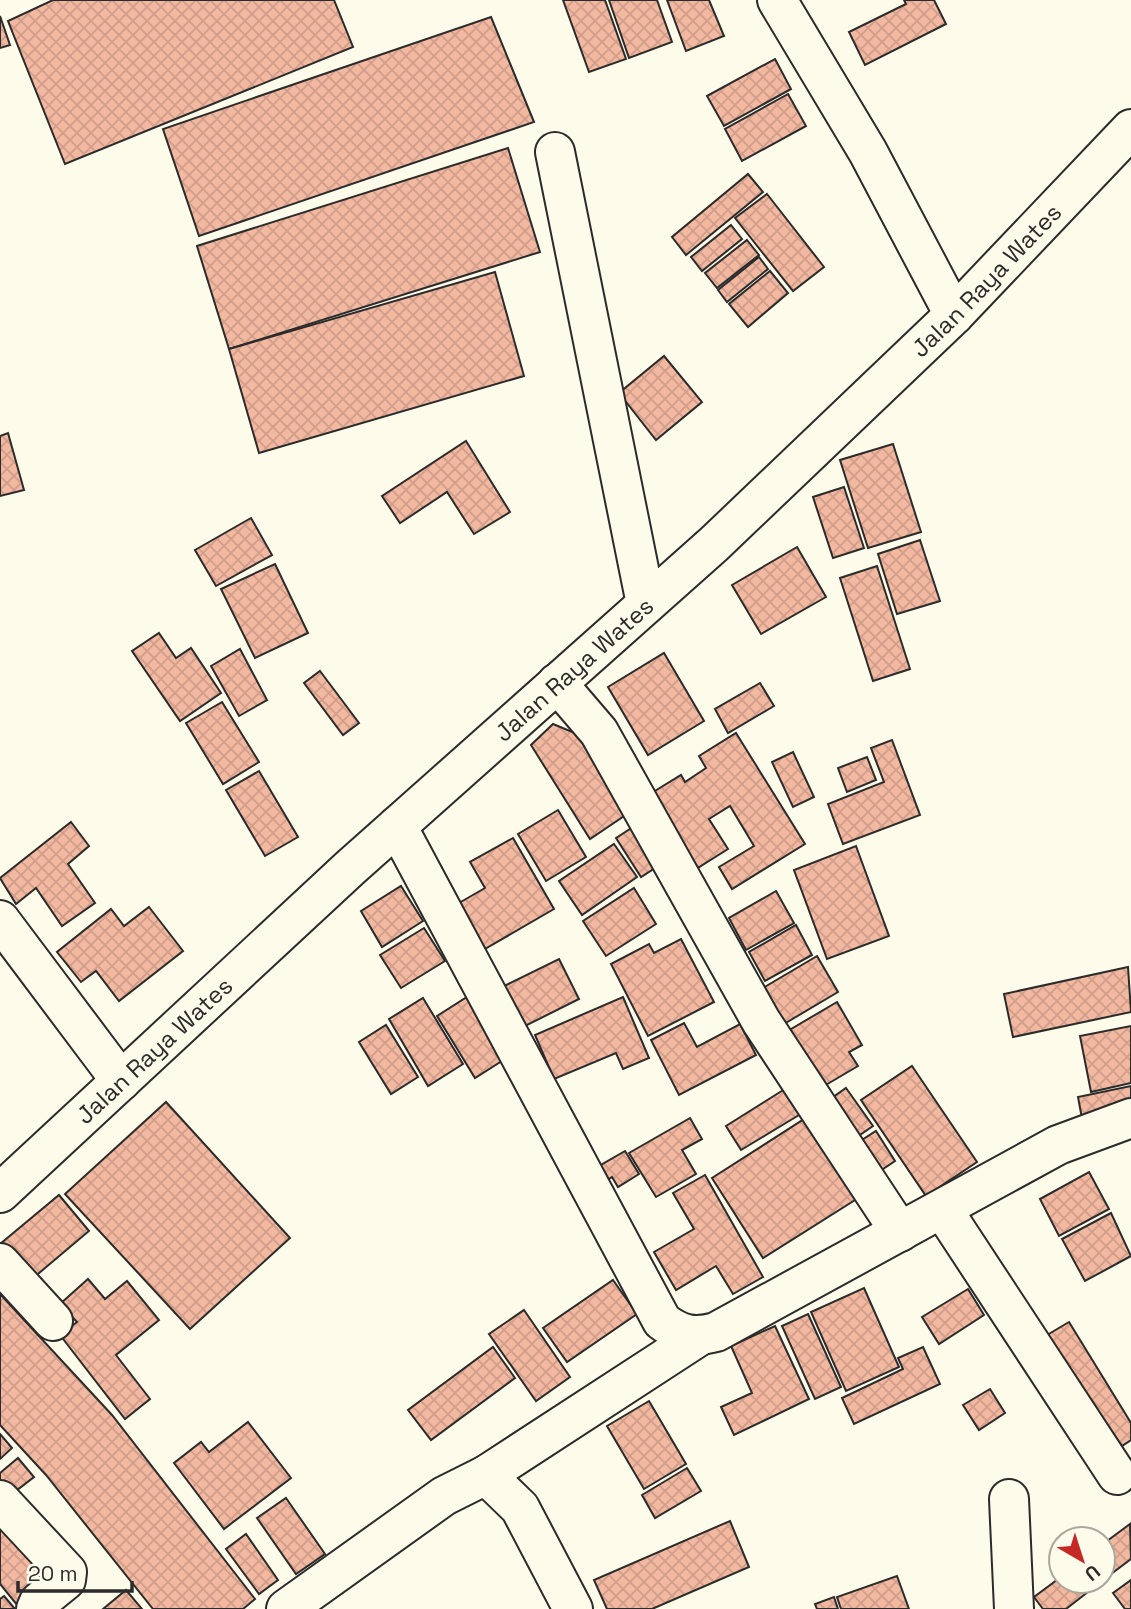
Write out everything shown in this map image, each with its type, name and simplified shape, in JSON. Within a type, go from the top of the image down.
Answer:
[{"type":"main road","points":[[777,0],[868,152],[954,315]]},
{"type":"main road","name":"Jalan Raya Wates","points":[[0,1193],[397,826],[724,534],[954,315],[1131,129]]},
{"type":"main road","points":[[555,152],[646,604]]},
{"type":"main road","points":[[557,683],[599,732],[761,1021],[900,1232]]},
{"type":"main road","points":[[397,826],[662,1321],[677,1332],[698,1337]]},
{"type":"main road","points":[[0,920],[121,1081]]},
{"type":"main road","points":[[286,1609],[444,1496],[486,1475],[698,1337],[716,1332],[1058,1145],[1131,1118]]},
{"type":"main road","points":[[943,1210],[1117,1475]]},
{"type":"main road","points":[[0,1263],[53,1321]]},
{"type":"main road","points":[[486,1475],[520,1508],[573,1609]]},
{"type":"main road","points":[[1009,1499],[1014,1609]]},
{"type":"main road","points":[[0,1500],[66,1572],[66,1580],[39,1602],[36,1609]]},
{"type":"building","points":[[53,0],[334,0],[353,47],[65,164],[8,21]]},
{"type":"building","points":[[563,0],[605,0],[626,59],[589,72]]},
{"type":"building","points":[[609,0],[657,0],[672,42],[629,58]]},
{"type":"building","points":[[667,0],[709,0],[724,36],[686,51]]},
{"type":"building","points":[[904,0],[934,0],[946,24],[865,65],[849,32],[906,4]]},
{"type":"building","points":[[0,16],[10,45],[0,48]]},
{"type":"building","points":[[491,17],[534,122],[199,236],[163,129]]},
{"type":"building","points":[[775,59],[791,89],[724,126],[707,96]]},
{"type":"building","points":[[788,94],[806,126],[742,161],[725,129]]},
{"type":"building","points":[[508,148],[540,252],[229,349],[197,246]]},
{"type":"building","points":[[748,174],[763,192],[686,255],[672,237]]},
{"type":"building","points":[[767,194],[824,267],[793,291],[735,218]]},
{"type":"building","points":[[731,225],[742,239],[702,271],[691,257]]},
{"type":"building","points":[[747,240],[759,255],[717,288],[705,273]]},
{"type":"building","points":[[759,257],[768,269],[727,302],[718,290]]},
{"type":"building","points":[[770,271],[788,293],[748,327],[729,304]]},
{"type":"building","points":[[495,272],[524,376],[259,453],[229,349]]},
{"type":"building","points":[[664,356],[702,402],[656,440],[619,393]]},
{"type":"building","points":[[8,433],[24,490],[0,496],[0,436]]},
{"type":"building","points":[[466,441],[510,512],[474,534],[447,492],[400,523],[382,496]]},
{"type":"building","points":[[893,444],[921,532],[868,548],[840,460]]},
{"type":"building","points":[[844,487],[864,548],[833,558],[813,497]]},
{"type":"building","points":[[251,518],[272,555],[216,586],[195,550]]},
{"type":"building","points":[[920,540],[940,601],[897,614],[878,554]]},
{"type":"building","points":[[797,547],[826,597],[761,634],[732,585]]},
{"type":"building","points":[[275,564],[308,633],[255,658],[221,589]]},
{"type":"building","points":[[877,566],[910,669],[873,681],[840,578]]},
{"type":"building","points":[[159,633],[176,658],[191,648],[221,693],[180,721],[132,651]]},
{"type":"building","points":[[240,649],[267,700],[239,716],[211,666]]},
{"type":"building","points":[[664,653],[704,721],[648,755],[608,687]]},
{"type":"building","points":[[320,671],[359,723],[343,735],[304,683]]},
{"type":"building","points":[[760,683],[774,706],[728,733],[715,709]]},
{"type":"building","points":[[222,702],[259,762],[223,784],[186,723]]},
{"type":"building","points":[[553,724],[587,738],[633,810],[590,839],[531,745]]},
{"type":"building","points":[[736,733],[805,844],[732,889],[719,867],[754,846],[730,806],[709,819],[728,849],[696,869],[650,794],[681,775],[685,782],[706,768],[699,756]]},
{"type":"building","points":[[892,740],[920,815],[843,844],[828,804],[884,782],[871,748]]},
{"type":"building","points":[[793,752],[814,797],[793,807],[772,762]]},
{"type":"building","points":[[867,757],[876,780],[847,792],[838,768]]},
{"type":"building","points":[[259,771],[298,837],[265,856],[226,790]]},
{"type":"building","points":[[558,810],[586,857],[546,881],[518,834]]},
{"type":"building","points":[[71,822],[89,846],[68,864],[95,903],[62,926],[36,888],[16,904],[0,878]]},
{"type":"building","points":[[641,822],[666,861],[641,877],[616,838]]},
{"type":"building","points":[[513,838],[554,909],[478,953],[452,907],[485,888],[470,862]]},
{"type":"building","points":[[614,844],[637,877],[582,915],[559,881]]},
{"type":"building","points":[[856,846],[889,936],[827,959],[794,870]]},
{"type":"building","points":[[401,886],[423,921],[382,947],[361,911]]},
{"type":"building","points":[[634,888],[656,924],[606,956],[583,921]]},
{"type":"building","points":[[776,891],[794,923],[746,950],[729,918]]},
{"type":"building","points":[[149,907],[183,951],[119,1001],[96,971],[81,982],[57,952],[111,909],[124,926]]},
{"type":"building","points":[[796,925],[812,955],[765,981],[749,952]]},
{"type":"building","points":[[424,928],[445,961],[401,988],[380,955]]},
{"type":"building","points":[[681,939],[714,1002],[648,1036],[611,964],[649,944],[654,953]]},
{"type":"building","points":[[817,956],[838,992],[784,1024],[763,988]]},
{"type":"building","points":[[559,959],[579,999],[515,1031],[496,990]]},
{"type":"building","points":[[1128,967],[1131,1012],[1013,1037],[1004,994]]},
{"type":"building","points":[[467,997],[505,1059],[475,1078],[437,1016]]},
{"type":"building","points":[[623,997],[649,1058],[623,1069],[616,1053],[554,1079],[535,1035]]},
{"type":"building","points":[[423,998],[463,1064],[428,1086],[389,1019]]},
{"type":"building","points":[[837,1002],[862,1045],[849,1052],[858,1066],[819,1089],[786,1032]]},
{"type":"building","points":[[684,1023],[697,1047],[740,1024],[756,1055],[679,1095],[651,1040]]},
{"type":"building","points":[[386,1025],[418,1077],[391,1094],[359,1042]]},
{"type":"building","points":[[1131,1026],[1131,1083],[1091,1092],[1080,1036]]},
{"type":"building","points":[[912,1066],[977,1162],[926,1196],[861,1100]]},
{"type":"building","points":[[1131,1086],[1131,1114],[1083,1124],[1078,1097]]},
{"type":"building","points":[[788,1087],[804,1112],[741,1150],[726,1126]]},
{"type":"building","points":[[846,1088],[873,1126],[848,1143],[822,1105]]},
{"type":"building","points":[[166,1102],[290,1238],[190,1329],[65,1194]]},
{"type":"building","points":[[812,1114],[863,1195],[763,1258],[712,1178]]},
{"type":"building","points":[[690,1118],[702,1139],[682,1150],[696,1174],[656,1197],[629,1153]]},
{"type":"building","points":[[876,1131],[895,1161],[874,1175],[854,1145]]},
{"type":"building","points":[[625,1151],[639,1174],[618,1187],[612,1177],[602,1184],[594,1169]]},
{"type":"building","points":[[1089,1172],[1109,1209],[1059,1236],[1040,1199]]},
{"type":"building","points":[[705,1175],[763,1277],[733,1294],[716,1266],[676,1290],[654,1252],[694,1229],[673,1193]]},
{"type":"building","points":[[59,1195],[89,1231],[26,1284],[0,1253],[0,1244]]},
{"type":"building","points":[[1111,1213],[1131,1256],[1085,1281],[1062,1239]]},
{"type":"building","points":[[88,1279],[105,1299],[127,1281],[159,1320],[116,1355],[150,1399],[125,1419],[60,1335],[77,1322],[60,1304]]},
{"type":"building","points":[[613,1280],[637,1314],[567,1362],[543,1328]]},
{"type":"building","points":[[864,1288],[899,1367],[846,1391],[811,1312]]},
{"type":"building","points":[[968,1289],[984,1315],[939,1344],[922,1317]]},
{"type":"building","points":[[0,1294],[112,1415],[255,1599],[243,1609],[153,1609],[46,1475],[0,1425]]},
{"type":"building","points":[[524,1310],[570,1377],[536,1401],[489,1334]]},
{"type":"building","points":[[808,1314],[841,1387],[815,1399],[782,1326]]},
{"type":"building","points":[[1069,1322],[1131,1423],[1131,1440],[1113,1452],[1042,1338]]},
{"type":"building","points":[[775,1326],[809,1399],[734,1435],[721,1407],[752,1393],[731,1346]]},
{"type":"building","points":[[493,1347],[515,1378],[431,1440],[408,1410]]},
{"type":"building","points":[[923,1347],[940,1384],[854,1424],[842,1398],[903,1369],[898,1358]]},
{"type":"building","points":[[990,1389],[1005,1413],[979,1430],[963,1405]]},
{"type":"building","points":[[649,1401],[686,1464],[644,1489],[607,1426]]},
{"type":"building","points":[[248,1422],[291,1478],[224,1529],[174,1463],[201,1442],[209,1452]]},
{"type":"building","points":[[0,1434],[12,1448],[0,1459]]},
{"type":"building","points":[[18,1458],[34,1477],[4,1500],[0,1495],[0,1473]]},
{"type":"building","points":[[687,1468],[701,1491],[655,1518],[642,1495]]},
{"type":"building","points":[[286,1498],[325,1554],[296,1574],[257,1518]]},
{"type":"building","points":[[0,1514],[53,1576],[18,1606],[0,1584]]},
{"type":"building","points":[[730,1521],[749,1567],[652,1609],[607,1609],[594,1580]]},
{"type":"building","points":[[1130,1524],[1131,1559],[1117,1570],[1117,1534]]},
{"type":"building","points":[[246,1534],[278,1580],[259,1594],[226,1549]]},
{"type":"building","points":[[897,1576],[909,1609],[841,1609],[837,1597]]},
{"type":"building","points":[[1131,1580],[1131,1609],[1125,1609],[1114,1595],[1117,1595],[1117,1590]]},
{"type":"building","points":[[1047,1587],[1047,1595],[1084,1595],[1066,1609],[1043,1609],[1034,1597]]},
{"type":"building","points":[[126,1590],[142,1609],[103,1609]]},
{"type":"building","points":[[4,1596],[15,1609],[0,1609],[0,1599]]},
{"type":"building","points":[[834,1597],[838,1609],[817,1609],[815,1604]]}]
